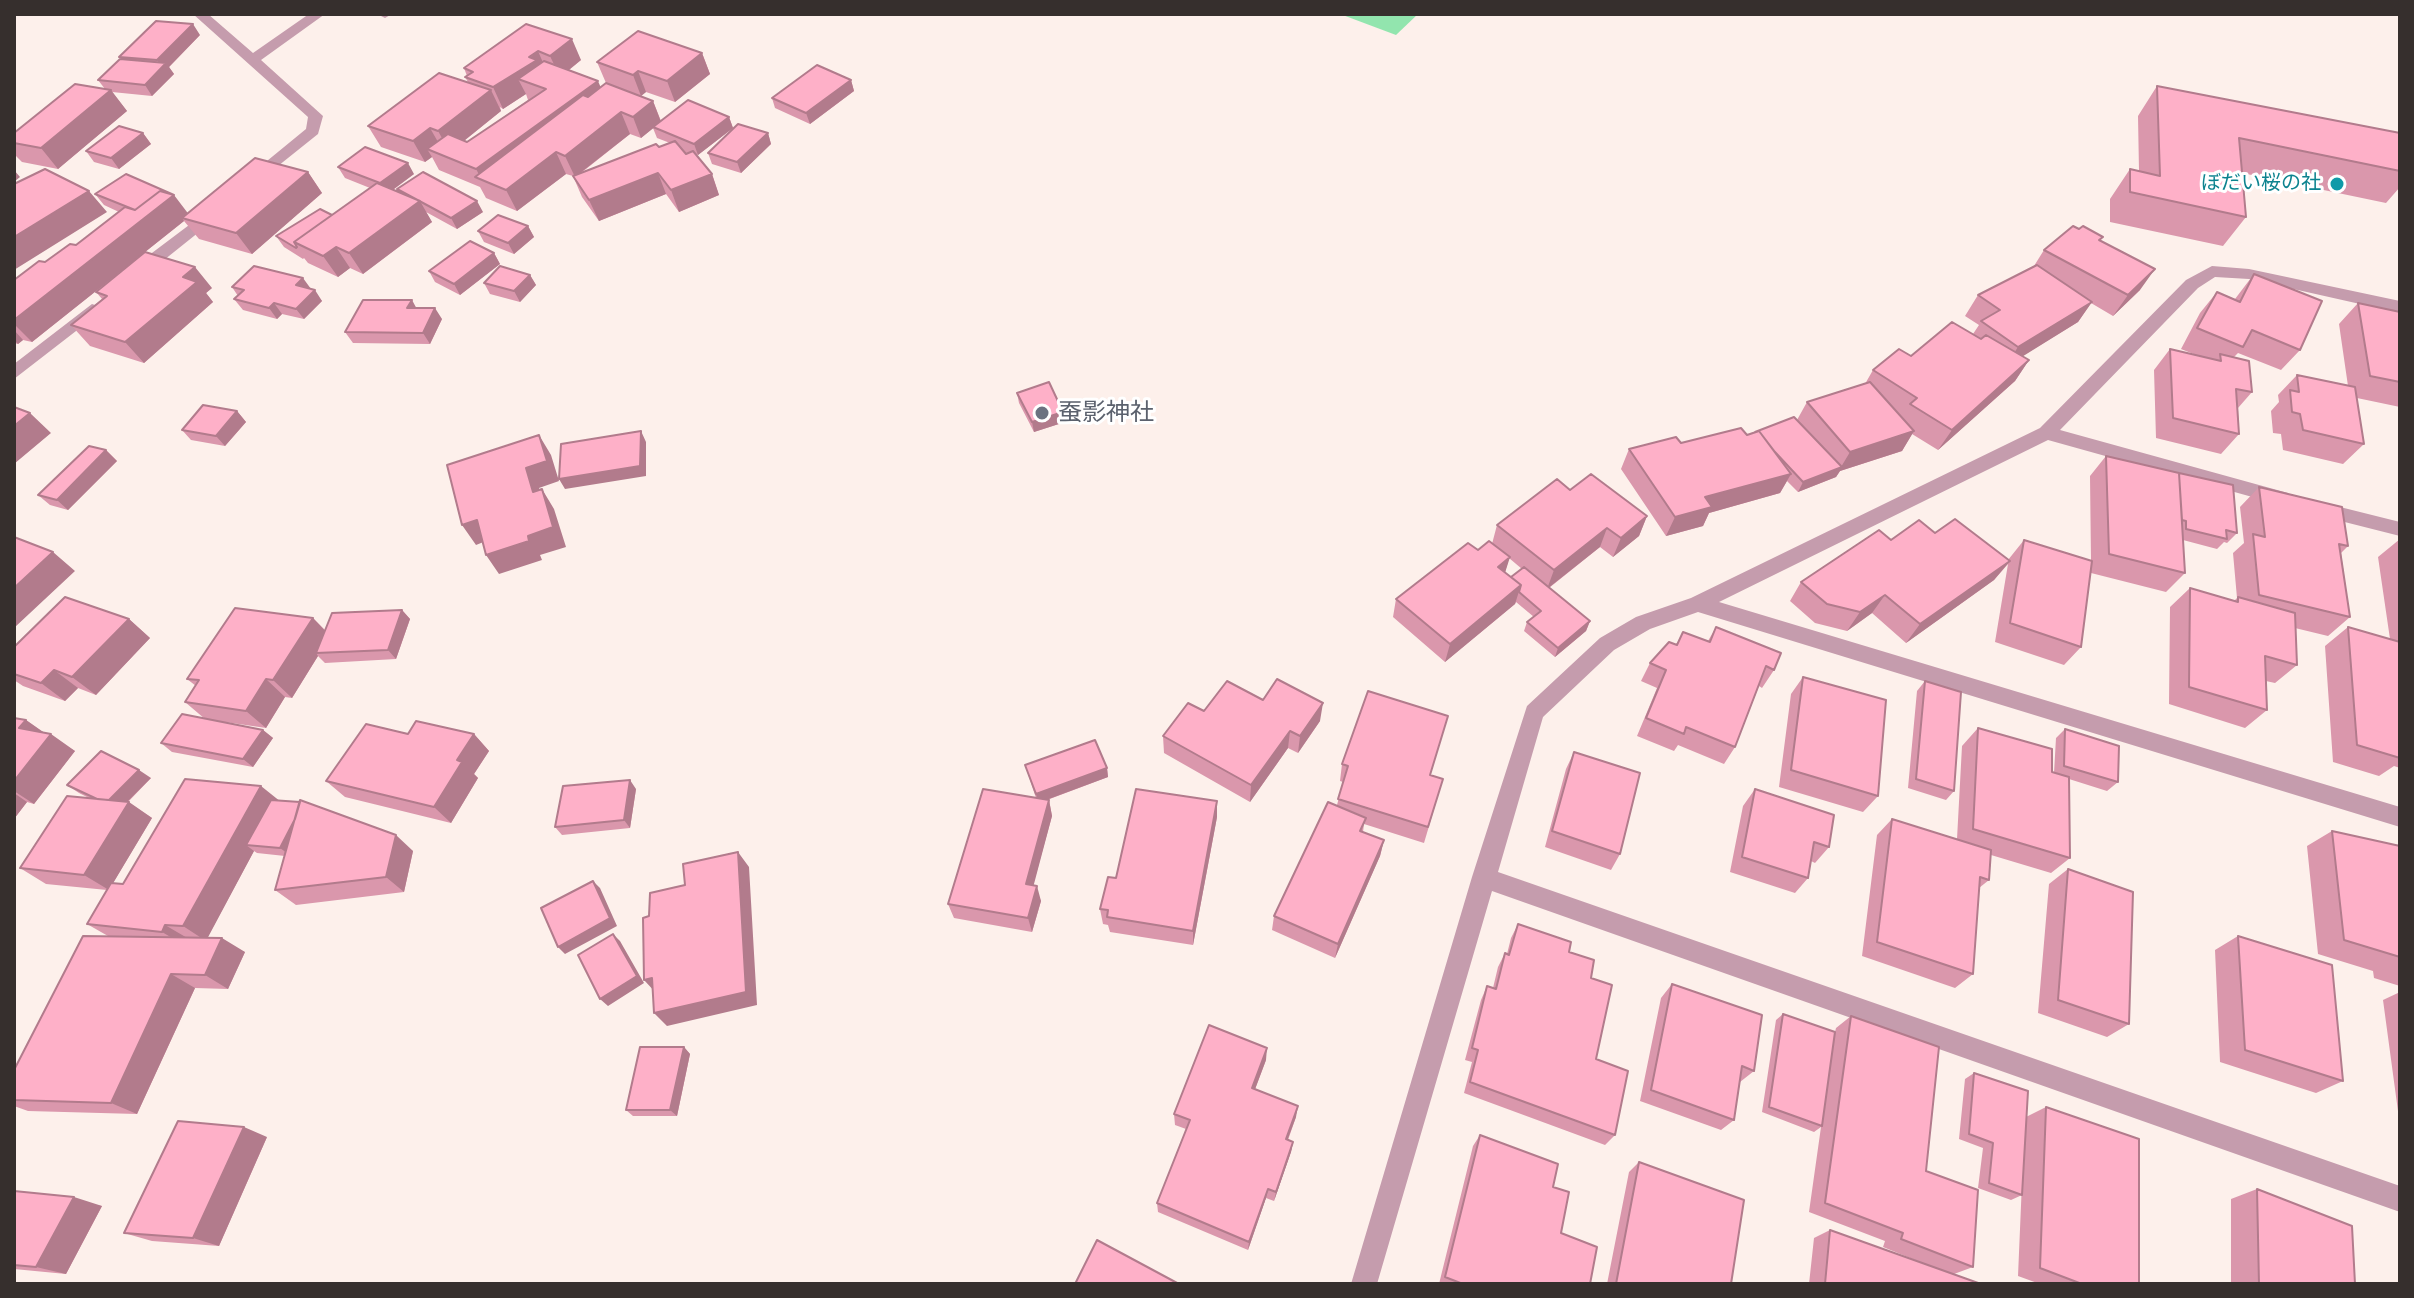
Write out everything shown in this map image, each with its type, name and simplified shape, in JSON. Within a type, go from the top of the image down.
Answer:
[{"type":"street","points":[[17,367],[313,131],[316,116],[200,14]]},
{"type":"street","points":[[253,59],[318,14]]},
{"type":"street","points":[[1364,1284],[1534,712],[1607,644],[1643,623],[1698,604],[2046,433],[2192,284],[2212,271],[2249,274],[2400,307]]},
{"type":"street","points":[[2046,433],[2400,529]]},
{"type":"street","points":[[1698,604],[2400,817]]},
{"type":"street","points":[[1483,877],[2400,1199]]},
{"type":"green space","points":[[1340,14],[1418,14],[1396,35]]},
{"type":"building","points":[[156,21],[193,24],[157,60],[119,57]]},
{"type":"building","points":[[526,24],[572,39],[550,56],[538,51],[529,57],[537,60],[493,87],[465,77],[473,72],[464,68]]},
{"type":"building","points":[[638,31],[702,53],[667,81],[638,71],[633,75],[597,62]]},
{"type":"building","points":[[120,59],[166,63],[145,85],[98,80]]},
{"type":"building","points":[[544,61],[598,81],[476,169],[427,149],[448,134],[467,142],[546,89],[518,79]]},
{"type":"building","points":[[817,65],[851,80],[806,113],[772,98]]},
{"type":"building","points":[[439,73],[491,90],[438,131],[430,128],[413,141],[368,126]]},
{"type":"building","points":[[606,83],[653,101],[633,117],[621,112],[565,156],[556,152],[506,190],[475,177],[583,95],[588,97]]},
{"type":"building","points":[[75,84],[111,90],[41,148],[14,143],[14,133]]},
{"type":"building","points":[[2157,86],[2400,133],[2400,171],[2239,138],[2246,217],[2130,192],[2130,169],[2160,176]]},
{"type":"building","points":[[688,100],[729,117],[694,144],[653,127]]},
{"type":"building","points":[[738,124],[768,133],[737,162],[708,153]]},
{"type":"building","points":[[119,126],[143,133],[111,158],[86,151]]},
{"type":"building","points":[[675,141],[686,154],[693,151],[712,174],[671,190],[658,173],[589,200],[573,176],[656,144],[659,147]]},
{"type":"building","points":[[365,147],[408,163],[380,183],[338,167]]},
{"type":"building","points":[[255,158],[308,172],[236,233],[182,218]]},
{"type":"building","points":[[45,169],[89,191],[14,237],[14,184]]},
{"type":"building","points":[[423,172],[477,201],[451,218],[397,189]]},
{"type":"building","points":[[126,174],[174,195],[160,191],[135,210],[95,194]]},
{"type":"building","points":[[377,183],[420,201],[349,253],[336,247],[323,256],[294,242]]},
{"type":"building","points":[[160,191],[174,195],[14,320],[14,280],[39,261],[45,262],[70,244],[76,245],[125,207],[135,210]]},
{"type":"building","points":[[320,209],[332,215],[294,242],[296,248],[276,236]]},
{"type":"building","points":[[498,215],[528,226],[508,243],[478,231]]},
{"type":"building","points":[[2073,226],[2079,229],[2083,226],[2103,237],[2099,240],[2155,269],[2128,295],[2044,250]]},
{"type":"building","points":[[470,241],[494,253],[454,284],[429,271]]},
{"type":"building","points":[[145,252],[195,267],[183,277],[197,282],[125,342],[71,325],[107,296],[96,292]]},
{"type":"building","points":[[2037,265],[2092,302],[2018,347],[1981,321],[2000,310],[1978,295]]},
{"type":"building","points":[[254,266],[303,278],[296,285],[315,290],[296,309],[274,303],[269,308],[234,299],[244,290],[232,287]]},
{"type":"building","points":[[500,266],[530,275],[514,291],[484,283]]},
{"type":"building","points":[[2254,274],[2322,301],[2300,350],[2252,330],[2243,347],[2197,328],[2217,292],[2240,302]]},
{"type":"building","points":[[363,300],[412,300],[407,308],[435,308],[423,333],[345,332]]},
{"type":"building","points":[[2358,303],[2400,312],[2400,382],[2370,376]]},
{"type":"building","points":[[1952,322],[1981,339],[1986,335],[2029,360],[1952,430],[1910,404],[1917,398],[1873,370],[1899,349],[1911,356]]},
{"type":"building","points":[[2170,349],[2221,361],[2220,354],[2249,361],[2252,392],[2236,389],[2239,434],[2173,418]]},
{"type":"building","points":[[2297,375],[2355,387],[2364,444],[2303,430],[2300,414],[2292,412],[2290,390],[2299,392]]},
{"type":"building","name":"蚕影神社","points":[[1049,382],[1063,412],[1032,422],[1017,393]]},
{"type":"building","points":[[1870,382],[1914,431],[1850,452],[1807,402]]},
{"type":"building","points":[[203,405],[237,411],[216,436],[182,430]]},
{"type":"building","points":[[14,407],[30,413],[14,426]]},
{"type":"building","points":[[1794,417],[1842,467],[1803,482],[1759,431],[1755,432]]},
{"type":"building","points":[[1741,428],[1747,435],[1759,431],[1791,474],[1705,497],[1712,507],[1675,517],[1629,449],[1676,437],[1681,443]]},
{"type":"building","points":[[641,431],[640,466],[559,479],[561,444]]},
{"type":"building","points":[[539,435],[547,461],[526,468],[533,492],[542,489],[553,527],[528,536],[529,541],[486,555],[477,520],[462,525],[447,465]]},
{"type":"building","points":[[89,446],[106,450],[57,500],[38,495]]},
{"type":"building","points":[[2106,456],[2179,473],[2185,573],[2109,554]]},
{"type":"building","points":[[2179,473],[2233,485],[2237,533],[2226,530],[2227,539],[2186,529],[2186,521],[2182,520]]},
{"type":"building","points":[[1591,474],[1647,516],[1621,538],[1607,528],[1554,570],[1497,525],[1557,479],[1570,490]]},
{"type":"building","points":[[2259,487],[2342,507],[2348,546],[2339,544],[2350,617],[2259,595],[2253,534],[2265,537]]},
{"type":"building","points":[[1955,519],[2010,561],[1920,624],[1885,595],[1860,612],[1827,604],[1801,582],[1879,530],[1891,540],[1919,520],[1935,533]]},
{"type":"building","points":[[14,537],[53,552],[14,588]]},
{"type":"building","points":[[2024,540],[2092,561],[2081,647],[2010,623]]},
{"type":"building","points":[[1489,541],[1510,557],[1498,567],[1521,585],[1450,644],[1396,599],[1468,543],[1478,550]]},
{"type":"building","points":[[1524,567],[1590,621],[1558,648],[1527,622],[1541,611],[1519,592],[1521,585],[1511,577]]},
{"type":"building","points":[[2190,588],[2238,602],[2238,597],[2295,613],[2297,665],[2265,656],[2267,710],[2189,687]]},
{"type":"building","points":[[65,597],[129,619],[72,677],[54,670],[41,683],[14,674],[14,647]]},
{"type":"building","points":[[235,608],[313,618],[273,680],[266,679],[246,711],[185,702],[199,680],[187,679]]},
{"type":"building","points":[[402,610],[388,650],[316,653],[332,613]]},
{"type":"building","points":[[1716,627],[1781,653],[1774,670],[1766,666],[1735,747],[1686,727],[1684,734],[1646,718],[1666,670],[1650,663],[1669,642],[1677,645],[1683,632],[1710,642]]},
{"type":"building","points":[[2348,627],[2400,642],[2400,758],[2357,745]]},
{"type":"building","points":[[1803,677],[1886,700],[1878,796],[1791,770]]},
{"type":"building","points":[[1277,679],[1323,703],[1300,736],[1290,731],[1251,785],[1163,736],[1188,703],[1204,711],[1227,681],[1263,700]]},
{"type":"building","points":[[1925,681],[1961,692],[1954,791],[1916,779]]},
{"type":"building","points":[[1368,691],[1448,716],[1430,775],[1443,779],[1428,827],[1338,799],[1348,766],[1342,764]]},
{"type":"building","points":[[182,714],[263,730],[243,759],[161,743]]},
{"type":"building","points":[[14,718],[26,720],[19,728],[51,734],[14,781]]},
{"type":"building","points":[[416,721],[474,734],[457,760],[462,762],[434,807],[326,781],[366,724],[408,734]]},
{"type":"building","points":[[1978,728],[2052,749],[2052,772],[2069,777],[2070,858],[1973,829]]},
{"type":"building","points":[[2065,729],[2119,746],[2118,782],[2064,766]]},
{"type":"building","points":[[1095,740],[1107,768],[1036,794],[1025,765]]},
{"type":"building","points":[[101,751],[139,770],[109,800],[97,799],[67,785]]},
{"type":"building","points":[[1574,752],[1640,773],[1620,854],[1552,831]]},
{"type":"building","points":[[185,779],[261,786],[183,926],[165,925],[162,932],[87,924],[111,883],[123,884]]},
{"type":"building","points":[[630,780],[624,820],[555,827],[563,786]]},
{"type":"building","points":[[983,789],[1049,800],[1026,884],[1037,886],[1028,918],[948,904]]},
{"type":"building","points":[[1136,789],[1217,801],[1193,931],[1107,917],[1108,910],[1100,909],[1108,877],[1116,878]]},
{"type":"building","points":[[1755,789],[1834,815],[1829,847],[1814,842],[1808,878],[1742,857]]},
{"type":"building","points":[[67,796],[129,802],[84,875],[20,868]]},
{"type":"building","points":[[271,800],[300,802],[280,848],[246,845]]},
{"type":"building","points":[[300,800],[396,835],[386,877],[275,890]]},
{"type":"building","points":[[1328,802],[1366,818],[1360,831],[1384,840],[1338,944],[1274,916]]},
{"type":"building","points":[[1892,819],[1991,850],[1989,880],[1980,877],[1973,974],[1877,942]]},
{"type":"building","points":[[2332,831],[2400,846],[2400,957],[2344,940]]},
{"type":"building","points":[[738,852],[746,992],[654,1013],[652,978],[644,980],[643,918],[649,916],[650,893],[685,885],[683,864]]},
{"type":"building","points":[[2068,869],[2133,892],[2129,1024],[2058,1000]]},
{"type":"building","points":[[593,881],[610,918],[558,947],[541,908]]},
{"type":"building","points":[[1518,924],[1571,942],[1569,952],[1594,960],[1591,978],[1612,985],[1596,1059],[1628,1071],[1615,1135],[1470,1082],[1478,1050],[1472,1048],[1487,986],[1496,989],[1505,953],[1509,955]]},
{"type":"building","points":[[613,934],[637,976],[600,999],[578,955]]},
{"type":"building","points":[[83,936],[222,938],[205,975],[171,974],[111,1103],[14,1100],[14,1070]]},
{"type":"building","points":[[2238,936],[2332,965],[2343,1081],[2245,1050]]},
{"type":"building","points":[[1672,984],[1762,1015],[1754,1071],[1742,1066],[1734,1120],[1651,1090]]},
{"type":"building","points":[[1783,1014],[1835,1032],[1822,1126],[1769,1107]]},
{"type":"building","points":[[1851,1016],[1939,1047],[1926,1171],[1978,1190],[1973,1267],[1901,1239],[1903,1233],[1825,1203]]},
{"type":"building","points":[[1209,1025],[1267,1048],[1252,1088],[1298,1106],[1286,1139],[1293,1142],[1276,1192],[1268,1189],[1249,1242],[1157,1203],[1190,1120],[1174,1114]]},
{"type":"building","points":[[640,1047],[684,1047],[670,1110],[626,1110]]},
{"type":"building","points":[[1974,1073],[2028,1091],[2022,1195],[1989,1183],[1993,1143],[1969,1134]]},
{"type":"building","points":[[2046,1107],[2139,1139],[2139,1284],[2082,1284],[2040,1268]]},
{"type":"building","points":[[178,1121],[244,1127],[193,1238],[124,1233]]},
{"type":"building","points":[[1480,1135],[1558,1164],[1553,1187],[1569,1192],[1561,1233],[1597,1247],[1590,1284],[1463,1284],[1445,1277]]},
{"type":"building","points":[[1639,1162],[1744,1200],[1731,1284],[1616,1284]]},
{"type":"building","points":[[2257,1189],[2352,1226],[2355,1284],[2259,1284]]},
{"type":"building","points":[[14,1191],[74,1197],[36,1267],[14,1265]]},
{"type":"building","points":[[1830,1230],[1981,1284],[1825,1284]]},
{"type":"building","points":[[1097,1240],[1179,1284],[1075,1284]]},
{"type":"place","name":"ぼだい桜の社","points":[[2337,184]]},
{"type":"place","name":"蚕影神社","points":[[1042,413]]}]
